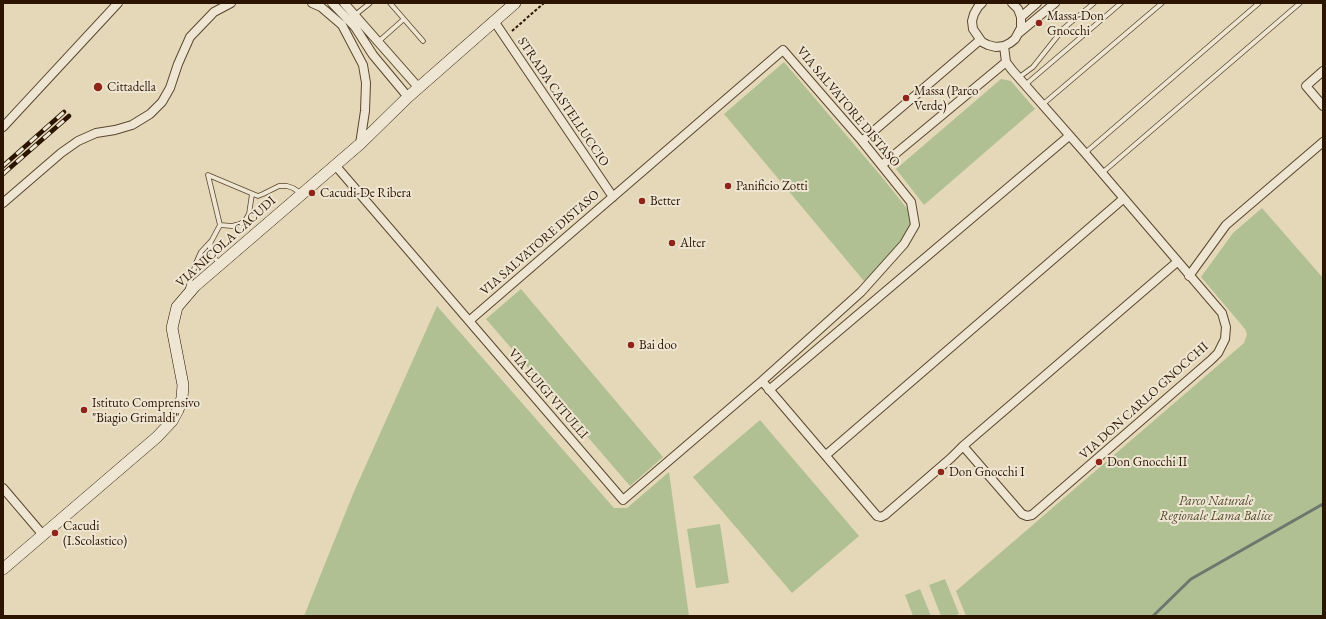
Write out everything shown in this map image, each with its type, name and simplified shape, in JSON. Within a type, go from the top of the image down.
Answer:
[{"type":"street","points":[[3,128],[118,3]]},
{"type":"street","points":[[3,203],[61,153],[78,141],[96,133],[116,130],[132,125],[150,114],[162,102],[170,88],[178,64],[190,37],[214,12],[231,3]]},
{"type":"street","points":[[312,3],[321,7],[342,26],[363,65],[366,83],[365,111],[360,144]]},
{"type":"street","points":[[332,3],[355,27],[373,55],[408,97]]},
{"type":"street","points":[[344,3],[418,87]]},
{"type":"street","name":"VIA NICOLA CACUDI","points":[[3,570],[157,437],[172,421],[182,398],[183,385],[172,328],[177,307],[186,297],[220,264],[360,144],[418,87],[515,3]]},
{"type":"street","points":[[982,3],[974,14],[972,21],[973,29],[980,40],[988,45],[996,47],[1004,46],[1010,43],[1019,33],[1054,3]]},
{"type":"street","points":[[1012,3],[1018,9],[1021,16],[1021,28],[1019,33]]},
{"type":"street","points":[[1021,16],[1037,3]]},
{"type":"street","name":"STRADA CASTELLUCCIO","points":[[494,22],[613,196]]},
{"type":"street","points":[[862,141],[980,40]]},
{"type":"street","name":"VIA DON CARLO GNOCCHI","points":[[963,446],[1022,514],[1027,516],[1032,515],[1205,365],[1218,353],[1225,339],[1226,327],[1222,314],[1085,153],[1018,78],[1006,62],[1004,46]]},
{"type":"street","name":"VIA SALVATORE DISTASO","points":[[469,320],[783,50],[862,141],[911,202],[915,225],[904,244],[861,292],[762,381]]},
{"type":"street","points":[[882,165],[1006,62]]},
{"type":"street","points":[[1323,71],[1306,86],[1323,106]]},
{"type":"street","points":[[769,390],[1069,136]]},
{"type":"street","points":[[1190,276],[1226,225],[1323,142]]},
{"type":"street","name":"VIA LUIGI VITULLI","points":[[335,165],[623,500],[762,381]]},
{"type":"street","points":[[826,455],[1123,199]]},
{"type":"street","points":[[762,381],[877,516],[881,517],[1177,262]]},
{"type":"street","points":[[3,488],[43,535]]},
{"type":"lane","points":[[355,16],[370,3]]},
{"type":"lane","points":[[390,3],[423,41]]},
{"type":"lane","points":[[1018,78],[1033,68],[1064,28],[1094,3]]},
{"type":"lane","points":[[1025,85],[1121,3]]},
{"type":"lane","points":[[1042,105],[1162,3]]},
{"type":"lane","points":[[1085,153],[1259,3]]},
{"type":"lane","points":[[1102,174],[1300,3]]},
{"type":"lane","points":[[378,42],[404,19]]},
{"type":"lane","points":[[186,297],[196,263],[201,252],[212,240],[220,226],[208,175],[258,196],[279,186],[293,188],[302,194]]},
{"type":"lane","points":[[220,226],[240,224],[246,219],[249,214],[252,194]]},
{"type":"lane","points":[[212,240],[210,248],[212,255],[220,264]]},
{"type":"path","points":[[505,37],[544,3]]},
{"type":"green space","points":[[784,62],[909,211],[910,224],[906,233],[890,254],[864,281],[724,114]]},
{"type":"green space","points":[[1001,79],[1011,81],[1035,109],[924,205],[896,169]]},
{"type":"green space","name":"Parco Naturale Regionale Lama Balice","points":[[1262,208],[1323,278],[1323,616],[966,616],[956,591],[1244,343],[1247,334],[1245,329],[1201,277],[1233,233]]},
{"type":"green space","points":[[521,289],[663,457],[630,486],[486,319]]},
{"type":"green space","points":[[437,306],[614,508],[627,508],[669,472],[689,616],[304,616],[353,494]]},
{"type":"green space","points":[[760,420],[859,536],[792,593],[693,477]]},
{"type":"green space","points":[[720,524],[729,583],[696,588],[687,529]]},
{"type":"green space","points":[[945,579],[959,614],[953,616],[941,616],[929,585]]},
{"type":"green space","points":[[920,589],[931,616],[913,616],[905,595]]},
{"type":"waterway","points":[[1153,616],[1191,579],[1323,504]]},
{"type":"railway","points":[[3,166],[64,112]]},
{"type":"railway","points":[[3,174],[69,116]]},
{"type":"place","name":"Massa-Don Gnocchi","points":[[1039,23]]},
{"type":"place","name":"Cittadella","points":[[98,87]]},
{"type":"place","name":"Massa (Parco Verde)","points":[[906,98]]},
{"type":"place","name":"Panificio Zotti","points":[[728,186]]},
{"type":"place","name":"Cacudi-De Ribera","points":[[312,193]]},
{"type":"place","name":"Better","points":[[642,201]]},
{"type":"place","name":"Alter","points":[[672,243]]},
{"type":"place","name":"Bai doo","points":[[631,345]]},
{"type":"place","name":"Istituto Comprensivo \"Biagio Grimaldi\"","points":[[84,410]]},
{"type":"place","name":"Don Gnocchi II","points":[[1099,462]]},
{"type":"place","name":"Don Gnocchi I","points":[[941,472]]},
{"type":"place","name":"Cacudi (I.Scolastico)","points":[[55,533]]}]
